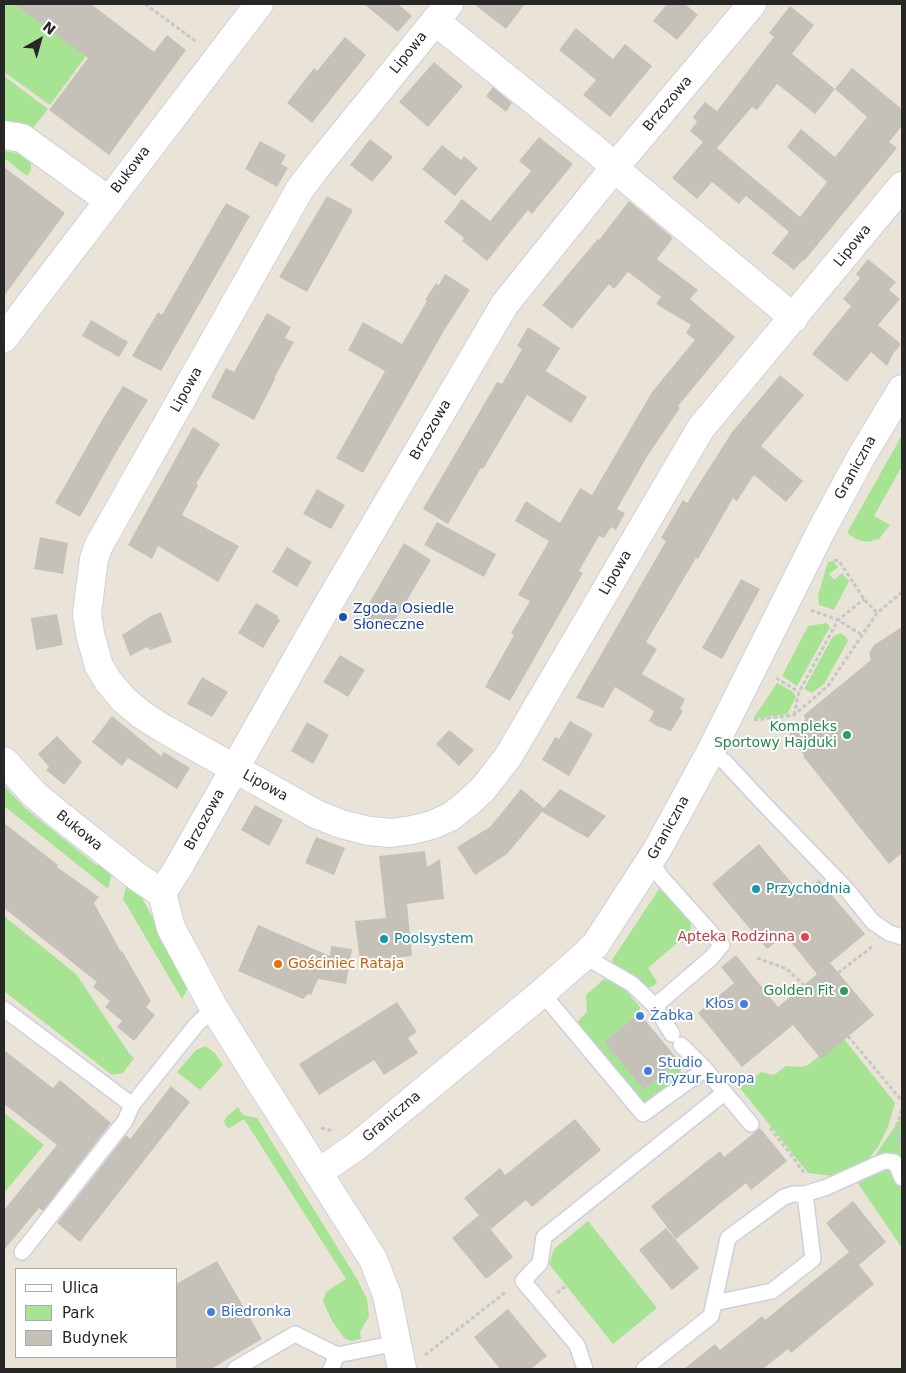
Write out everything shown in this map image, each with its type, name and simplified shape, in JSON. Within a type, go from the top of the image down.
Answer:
[{"type":"street","name":"Bukowa","points":[[4,338],[259,4]]},
{"type":"street","name":"Brzozowa","points":[[162,893],[505,304],[615,167],[752,4]]},
{"type":"street","points":[[442,12],[634,185],[794,318]]},
{"type":"street","name":"Lipowa","points":[[442,12],[300,189],[99,545],[94,559],[87,614],[94,652],[99,666],[108,681],[123,699],[142,716],[201,751],[316,814],[341,824],[369,831],[391,833],[432,825],[450,817],[483,789],[508,757],[702,428],[902,186]]},
{"type":"street","points":[[4,135],[22,138],[108,200]]},
{"type":"street","name":"Graniczna","points":[[318,1173],[357,1146],[542,993],[596,944],[650,861],[710,753],[820,533],[861,457],[902,389]]},
{"type":"street","name":"Bukowa","points":[[4,762],[34,794],[59,815],[139,878],[162,893]]},
{"type":"street","points":[[162,893],[171,928],[214,1008],[373,1259],[387,1295],[406,1358]]},
{"type":"lane","points":[[710,753],[725,762],[847,890],[873,922],[896,935]]},
{"type":"lane","points":[[650,861],[661,877],[722,945],[711,958],[655,1006]]},
{"type":"lane","points":[[584,956],[632,984],[655,1006],[677,1039],[751,1124]]},
{"type":"lane","points":[[542,993],[643,1114],[704,1069]]},
{"type":"lane","points":[[22,1252],[125,1121],[132,1105],[196,1025],[214,1008]]},
{"type":"lane","points":[[4,1009],[132,1105]]},
{"type":"lane","points":[[585,1369],[577,1346],[523,1281],[540,1263],[544,1237],[724,1093]]},
{"type":"lane","points":[[644,1369],[711,1316],[728,1238],[784,1197],[793,1194],[805,1194],[827,1187],[886,1161],[894,1162],[902,1178]]},
{"type":"lane","points":[[714,1303],[772,1291],[813,1259],[805,1194]]},
{"type":"lane","points":[[234,1369],[295,1334],[334,1362],[406,1358]]},
{"type":"path","points":[[145,4],[199,43]]},
{"type":"path","points":[[828,558],[839,561],[864,599],[877,613]]},
{"type":"path","points":[[749,720],[794,715],[828,686],[877,613],[902,592]]},
{"type":"path","points":[[794,715],[799,692],[838,620],[864,599]]},
{"type":"path","points":[[811,610],[838,620],[862,635]]},
{"type":"path","points":[[776,678],[799,692]]},
{"type":"path","points":[[838,973],[896,935]]},
{"type":"path","points":[[757,958],[787,969],[804,985]]},
{"type":"path","points":[[848,1036],[902,1101]]},
{"type":"path","points":[[900,1151],[896,1127],[902,1109]]},
{"type":"path","points":[[751,1124],[761,1117],[792,1156],[806,1175],[805,1194]]},
{"type":"path","points":[[318,1127],[323,1130],[335,1131]]},
{"type":"path","points":[[406,1358],[523,1281]]},
{"type":"green space","points":[[4,4],[14,4],[86,56],[50,105],[4,72]]},
{"type":"green space","points":[[4,76],[48,109],[29,133],[4,127]]},
{"type":"green space","points":[[4,151],[17,153],[28,160],[31,164],[31,170],[27,176],[4,158]]},
{"type":"green space","points":[[902,435],[902,466],[874,516],[890,525],[879,539],[867,542],[858,540],[847,533]]},
{"type":"green space","points":[[833,561],[838,567],[829,574],[834,580],[842,573],[849,581],[834,610],[819,605],[818,596],[828,562]]},
{"type":"green space","points":[[827,623],[830,627],[797,686],[782,676],[808,626]]},
{"type":"green space","points":[[841,633],[848,641],[824,684],[812,693],[804,689],[833,636]]},
{"type":"green space","points":[[777,683],[793,692],[796,697],[787,714],[753,719]]},
{"type":"green space","points":[[4,786],[25,808],[96,865],[107,863],[113,868],[108,889],[4,806]]},
{"type":"green space","points":[[128,880],[139,893],[188,980],[189,986],[182,999],[123,899]]},
{"type":"green space","points":[[659,889],[669,895],[690,921],[691,927],[689,933],[648,968],[657,982],[655,985],[648,987],[639,979],[614,964],[612,960]]},
{"type":"green space","points":[[4,916],[76,974],[134,1058],[123,1073],[112,1075],[4,991]]},
{"type":"green space","points":[[604,979],[622,986],[640,1007],[639,1013],[604,1042],[644,1090],[679,1061],[681,1066],[680,1077],[643,1103],[577,1022],[587,1012],[586,995]]},
{"type":"green space","points":[[844,1039],[895,1103],[888,1127],[878,1147],[864,1165],[841,1177],[808,1173],[740,1088],[761,1072],[774,1075],[786,1066],[801,1067],[808,1065]]},
{"type":"green space","points":[[205,1046],[214,1052],[223,1065],[200,1090],[177,1072],[196,1050]]},
{"type":"green space","points":[[238,1107],[243,1115],[257,1118],[357,1279],[367,1299],[369,1316],[360,1332],[361,1339],[351,1341],[344,1338],[332,1321],[323,1301],[326,1292],[346,1279],[244,1119],[228,1129],[225,1124],[226,1117]]},
{"type":"green space","points":[[4,1113],[44,1145],[4,1193]]},
{"type":"green space","points":[[902,1116],[902,1248],[857,1182]]},
{"type":"green space","points":[[588,1221],[657,1308],[613,1344],[549,1264],[554,1249]]},
{"type":"building","points":[[14,4],[91,4],[154,52],[167,35],[186,50],[109,155],[49,110],[88,58]]},
{"type":"building","points":[[364,4],[398,4],[412,16],[398,32]]},
{"type":"building","points":[[474,4],[525,4],[506,29]]},
{"type":"building","points":[[667,4],[685,4],[698,15],[677,40],[653,21]]},
{"type":"building","points":[[790,6],[814,25],[792,54],[835,89],[852,68],[902,109],[902,126],[889,142],[897,148],[804,261],[794,270],[772,253],[789,232],[746,196],[739,204],[712,182],[697,199],[672,178],[703,142],[690,131],[697,122],[693,117],[705,102],[717,111],[774,37],[769,33]],"holes":[[[777,84],[815,114],[835,89],[867,117],[835,157],[801,129],[787,147],[827,182],[800,217],[717,148],[752,107],[757,110]]]},
{"type":"building","points":[[576,28],[613,59],[625,44],[652,66],[610,117],[583,95],[596,80],[559,50]]},
{"type":"building","points":[[345,37],[366,55],[312,123],[287,103],[314,68],[317,71]]},
{"type":"building","points":[[434,62],[463,86],[428,127],[399,102]]},
{"type":"building","points":[[493,87],[512,103],[506,112],[486,96]]},
{"type":"building","points":[[539,137],[573,164],[532,214],[528,210],[487,261],[462,241],[464,238],[444,222],[462,199],[490,221],[531,171],[519,161]]},
{"type":"building","points":[[370,139],[393,157],[372,182],[350,165]]},
{"type":"building","points":[[260,141],[286,155],[281,164],[288,168],[277,187],[245,169]]},
{"type":"building","points":[[442,145],[461,160],[464,156],[478,168],[455,196],[422,169]]},
{"type":"building","points":[[4,167],[65,213],[4,296]]},
{"type":"building","points":[[327,196],[353,210],[307,292],[279,277]]},
{"type":"building","points":[[629,201],[673,238],[657,259],[698,290],[690,299],[735,337],[678,406],[680,408],[648,455],[617,509],[625,513],[616,530],[611,527],[604,538],[599,536],[579,571],[583,573],[510,701],[485,687],[514,635],[511,633],[530,601],[518,595],[549,541],[515,521],[526,501],[560,523],[580,488],[592,495],[652,392],[695,340],[686,333],[691,325],[656,304],[661,297],[628,272],[614,289],[609,284],[572,329],[542,305],[599,240]]},
{"type":"building","points":[[226,203],[250,216],[161,371],[132,356],[158,312],[162,315]]},
{"type":"building","points":[[868,259],[896,282],[889,290],[900,299],[878,325],[901,344],[887,366],[871,352],[847,382],[812,354],[851,306],[843,299],[860,278],[856,274]]},
{"type":"building","points":[[445,274],[470,290],[445,329],[363,473],[336,458],[385,371],[348,350],[363,322],[402,344],[427,301],[425,300],[436,283],[439,285]]},
{"type":"building","points":[[267,313],[291,327],[285,338],[294,342],[254,420],[211,397],[226,368],[234,372]]},
{"type":"building","points":[[91,320],[128,342],[119,357],[82,336]]},
{"type":"building","points":[[528,327],[560,348],[546,371],[587,397],[571,423],[527,395],[448,524],[423,509],[497,382],[502,384],[522,349],[517,346]]},
{"type":"building","points":[[780,375],[804,395],[761,446],[803,481],[786,502],[754,475],[737,501],[733,498],[698,559],[696,558],[646,642],[657,649],[642,674],[685,699],[680,709],[683,711],[671,731],[649,721],[654,711],[615,687],[603,708],[576,698],[666,541],[661,538],[683,500],[687,503],[732,432]]},
{"type":"building","points":[[123,386],[148,400],[80,517],[55,503]]},
{"type":"building","points":[[193,427],[220,444],[196,484],[198,485],[182,515],[239,546],[218,582],[158,546],[152,559],[128,545]]},
{"type":"building","points":[[317,489],[345,505],[331,529],[303,514]]},
{"type":"building","points":[[437,522],[496,554],[484,577],[424,545]]},
{"type":"building","points":[[40,537],[68,543],[63,574],[34,569]]},
{"type":"building","points":[[404,543],[431,560],[388,632],[361,617]]},
{"type":"building","points":[[287,547],[312,562],[297,587],[272,572]]},
{"type":"building","points":[[741,579],[760,589],[722,659],[702,648]]},
{"type":"building","points":[[256,603],[278,616],[277,618],[280,620],[263,648],[238,633]]},
{"type":"building","points":[[161,612],[172,642],[150,650],[147,647],[130,656],[122,635],[151,616]]},
{"type":"building","points":[[57,614],[63,645],[36,650],[31,618]]},
{"type":"building","name":"Kompleks Sportowy Hajduki","points":[[902,627],[902,853],[889,864],[803,756],[789,734],[805,720],[804,715],[871,660],[869,653],[874,645]]},
{"type":"building","points":[[340,655],[365,670],[348,697],[323,682]]},
{"type":"building","points":[[202,677],[228,692],[212,717],[187,704]]},
{"type":"building","points":[[112,716],[161,756],[164,752],[190,768],[177,789],[128,758],[122,766],[92,742]]},
{"type":"building","points":[[570,721],[593,734],[569,776],[542,760],[555,737],[559,739]]},
{"type":"building","points":[[307,722],[329,735],[313,764],[291,751]]},
{"type":"building","points":[[449,730],[474,750],[459,766],[436,744]]},
{"type":"building","points":[[57,736],[82,762],[64,785],[46,770],[49,767],[38,754]]},
{"type":"building","points":[[521,789],[544,808],[560,789],[606,816],[588,838],[542,812],[507,854],[475,875],[457,847],[490,827]]},
{"type":"building","points":[[255,805],[283,820],[269,846],[241,830]]},
{"type":"building","points":[[4,823],[58,865],[57,867],[99,897],[94,903],[151,1001],[146,1007],[155,1015],[134,1041],[117,1027],[122,1021],[105,1007],[110,1001],[93,987],[97,982],[4,908]]},
{"type":"building","points":[[316,837],[345,848],[334,875],[305,863]]},
{"type":"building","points":[[759,844],[801,894],[819,880],[865,934],[817,974],[785,935],[767,949],[712,884]]},
{"type":"building","points":[[425,851],[427,867],[440,859],[444,899],[407,904],[412,956],[360,962],[355,921],[386,918],[379,856]]},
{"type":"building","points":[[258,925],[330,956],[331,946],[352,949],[346,984],[318,979],[311,995],[308,994],[303,999],[238,971]]},
{"type":"building","points":[[736,955],[778,1007],[830,963],[874,1015],[821,1059],[793,1025],[742,1067],[698,1013],[734,983],[721,967]]},
{"type":"building","points":[[397,1002],[417,1032],[408,1038],[418,1053],[384,1075],[374,1060],[319,1095],[299,1064]]},
{"type":"building","points":[[639,1013],[679,1061],[644,1090],[604,1042]]},
{"type":"building","points":[[4,1050],[53,1088],[60,1080],[111,1123],[43,1211],[39,1208],[4,1250],[4,1210],[57,1145],[4,1104]]},
{"type":"building","points":[[171,1086],[190,1102],[80,1242],[57,1223],[126,1135],[130,1139]]},
{"type":"building","points":[[575,1119],[601,1150],[532,1207],[526,1200],[491,1229],[464,1198],[500,1168],[505,1175]]},
{"type":"building","points":[[760,1128],[787,1161],[751,1190],[746,1183],[676,1239],[651,1206],[720,1151],[724,1157]]},
{"type":"building","points":[[853,1201],[886,1242],[859,1265],[874,1284],[791,1353],[788,1349],[763,1369],[684,1369],[715,1344],[720,1350],[762,1316],[765,1320],[849,1252],[826,1223]]},
{"type":"building","points":[[479,1215],[513,1257],[486,1279],[452,1238]]},
{"type":"building","points":[[666,1228],[699,1268],[672,1290],[639,1250]]},
{"type":"building","name":"Biedronka","points":[[217,1261],[262,1339],[211,1369],[176,1369],[176,1358],[178,1358],[178,1283]]},
{"type":"building","points":[[508,1309],[547,1356],[531,1369],[500,1369],[474,1337]]},
{"type":"place","name":"Zgoda Osiedle Słoneczne","points":[[343,617]]},
{"type":"place","name":"Kompleks Sportowy Hajduki","points":[[847,735]]},
{"type":"place","name":"Przychodnia","points":[[756,889]]},
{"type":"place","name":"Apteka Rodzinna","points":[[805,937]]},
{"type":"place","name":"Poolsystem","points":[[384,939]]},
{"type":"place","name":"Gościniec Rataja","points":[[278,964]]},
{"type":"place","name":"Golden Fit","points":[[844,991]]},
{"type":"place","name":"Kłos","points":[[744,1004]]},
{"type":"place","name":"Żabka","points":[[640,1016]]},
{"type":"place","name":"Studio Fryzur Europa","points":[[648,1071]]},
{"type":"place","name":"Biedronka","points":[[211,1312]]}]
